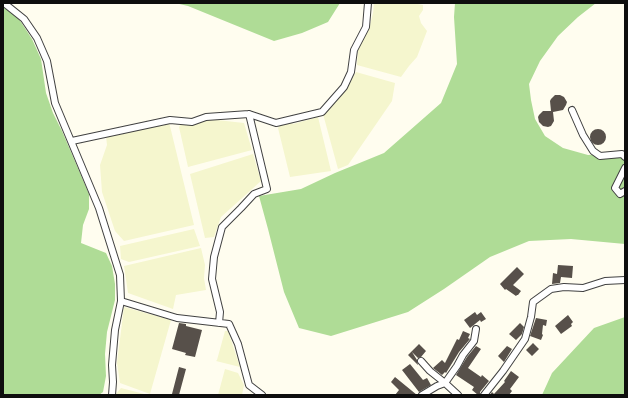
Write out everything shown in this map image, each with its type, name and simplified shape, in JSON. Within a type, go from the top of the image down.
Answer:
[{"type":"street","points":[[4,3],[24,19],[37,38],[47,61],[55,103],[99,208],[120,276],[121,302],[115,330],[112,365],[112,395]]},
{"type":"street","points":[[72,141],[170,120],[192,122],[206,117],[249,114],[276,123],[322,112],[344,87],[351,72],[354,50],[366,27],[368,3]]},
{"type":"street","points":[[572,110],[583,135],[593,151],[600,156],[622,154],[625,157]]},
{"type":"street","points":[[219,323],[220,312],[212,279],[214,257],[222,227],[254,194],[267,189],[249,114]]},
{"type":"street","points":[[625,168],[615,188],[620,194],[625,191]]},
{"type":"street","points":[[484,395],[504,371],[525,339],[531,317],[533,302],[551,289],[564,287],[584,288],[605,281],[625,280]]},
{"type":"street","points":[[121,302],[177,318],[229,324],[238,344],[249,385],[262,395]]},
{"type":"street","points":[[422,395],[437,386],[445,384],[463,355],[474,341],[476,329]]},
{"type":"street","points":[[422,361],[430,371],[458,395]]},
{"type":"green space","points":[[175,3],[340,3],[328,22],[302,33],[274,41],[188,6]]},
{"type":"green space","points":[[374,3],[412,3],[423,5],[423,10],[419,16],[421,23],[427,31],[417,57],[401,77],[357,65],[358,49],[370,25]]},
{"type":"green space","points":[[455,3],[596,3],[578,17],[558,36],[540,61],[529,84],[535,119],[545,136],[563,148],[588,155],[625,152],[625,244],[571,239],[529,241],[490,257],[408,312],[331,336],[299,328],[284,292],[259,196],[301,189],[384,153],[441,103],[457,64],[454,17]]},
{"type":"green space","points":[[3,5],[19,19],[32,39],[41,59],[46,93],[53,113],[89,194],[89,209],[83,225],[81,243],[106,253],[112,266],[115,284],[115,300],[107,332],[105,354],[106,376],[103,392],[99,395],[3,395]]},
{"type":"green space","points":[[356,72],[395,83],[392,101],[348,165],[338,169],[323,114],[347,88]]},
{"type":"green space","points":[[318,117],[331,171],[290,177],[278,128],[280,124],[291,122],[293,124]]},
{"type":"green space","points":[[208,119],[244,123],[252,150],[188,167],[179,127],[181,124],[193,123]]},
{"type":"green space","points":[[169,122],[194,225],[124,241],[115,231],[102,192],[100,165],[107,145],[106,136]]},
{"type":"green space","points":[[253,154],[261,181],[221,217],[214,237],[205,238],[190,174]]},
{"type":"green space","points":[[194,229],[200,246],[129,262],[121,259],[120,246]]},
{"type":"green space","points":[[201,248],[205,265],[204,278],[206,290],[176,295],[173,309],[128,293],[124,266]]},
{"type":"green space","points":[[124,307],[171,320],[150,394],[120,383],[117,363]]},
{"type":"green space","points":[[625,317],[625,395],[542,395],[552,373],[594,328]]},
{"type":"green space","points":[[225,331],[228,331],[240,367],[216,361]]},
{"type":"green space","points":[[225,369],[238,373],[244,385],[242,395],[218,395]]},
{"type":"green space","points":[[121,388],[148,395],[115,395]]},
{"type":"building","points":[[555,95],[564,97],[567,102],[566,105],[563,110],[553,112],[554,121],[551,126],[543,126],[539,122],[538,117],[543,111],[551,111],[550,101]]},
{"type":"building","points":[[595,129],[601,129],[606,134],[604,143],[601,145],[595,145],[590,140],[590,134]]},
{"type":"building","points":[[558,265],[573,266],[572,278],[561,277],[560,283],[552,284],[553,273],[557,274]]},
{"type":"building","points":[[517,267],[524,274],[513,285],[521,291],[516,296],[506,289],[505,290],[500,284]]},
{"type":"building","points":[[475,312],[477,315],[481,312],[486,319],[481,322],[480,320],[470,328],[464,320]]},
{"type":"building","points":[[568,315],[573,322],[571,324],[572,326],[561,334],[555,326]]},
{"type":"building","points":[[536,318],[547,320],[546,326],[543,325],[543,335],[541,340],[530,336]]},
{"type":"building","points":[[179,323],[202,330],[195,357],[185,355],[186,353],[172,349]]},
{"type":"building","points":[[520,323],[524,327],[522,334],[516,340],[509,334]]},
{"type":"building","points":[[463,331],[470,334],[468,338],[470,339],[459,352],[446,373],[445,372],[442,375],[433,368],[442,360],[445,363],[457,339],[459,340]]},
{"type":"building","points":[[533,343],[539,349],[532,356],[526,350]]},
{"type":"building","points":[[419,344],[426,351],[421,357],[418,358],[412,352],[418,365],[408,355]]},
{"type":"building","points":[[476,346],[481,349],[468,368],[481,377],[482,375],[489,381],[480,392],[480,395],[472,390],[474,387],[456,375]]},
{"type":"building","points":[[507,346],[512,349],[504,362],[498,356]]},
{"type":"building","points":[[410,364],[423,380],[427,378],[431,385],[419,392],[402,370]]},
{"type":"building","points":[[179,367],[186,369],[179,395],[176,395],[172,394]]},
{"type":"building","points":[[511,371],[519,377],[510,389],[512,391],[509,395],[490,395],[492,392],[494,394],[505,382],[504,381]]},
{"type":"building","points":[[395,377],[417,395],[395,395],[399,390],[391,382]]}]
